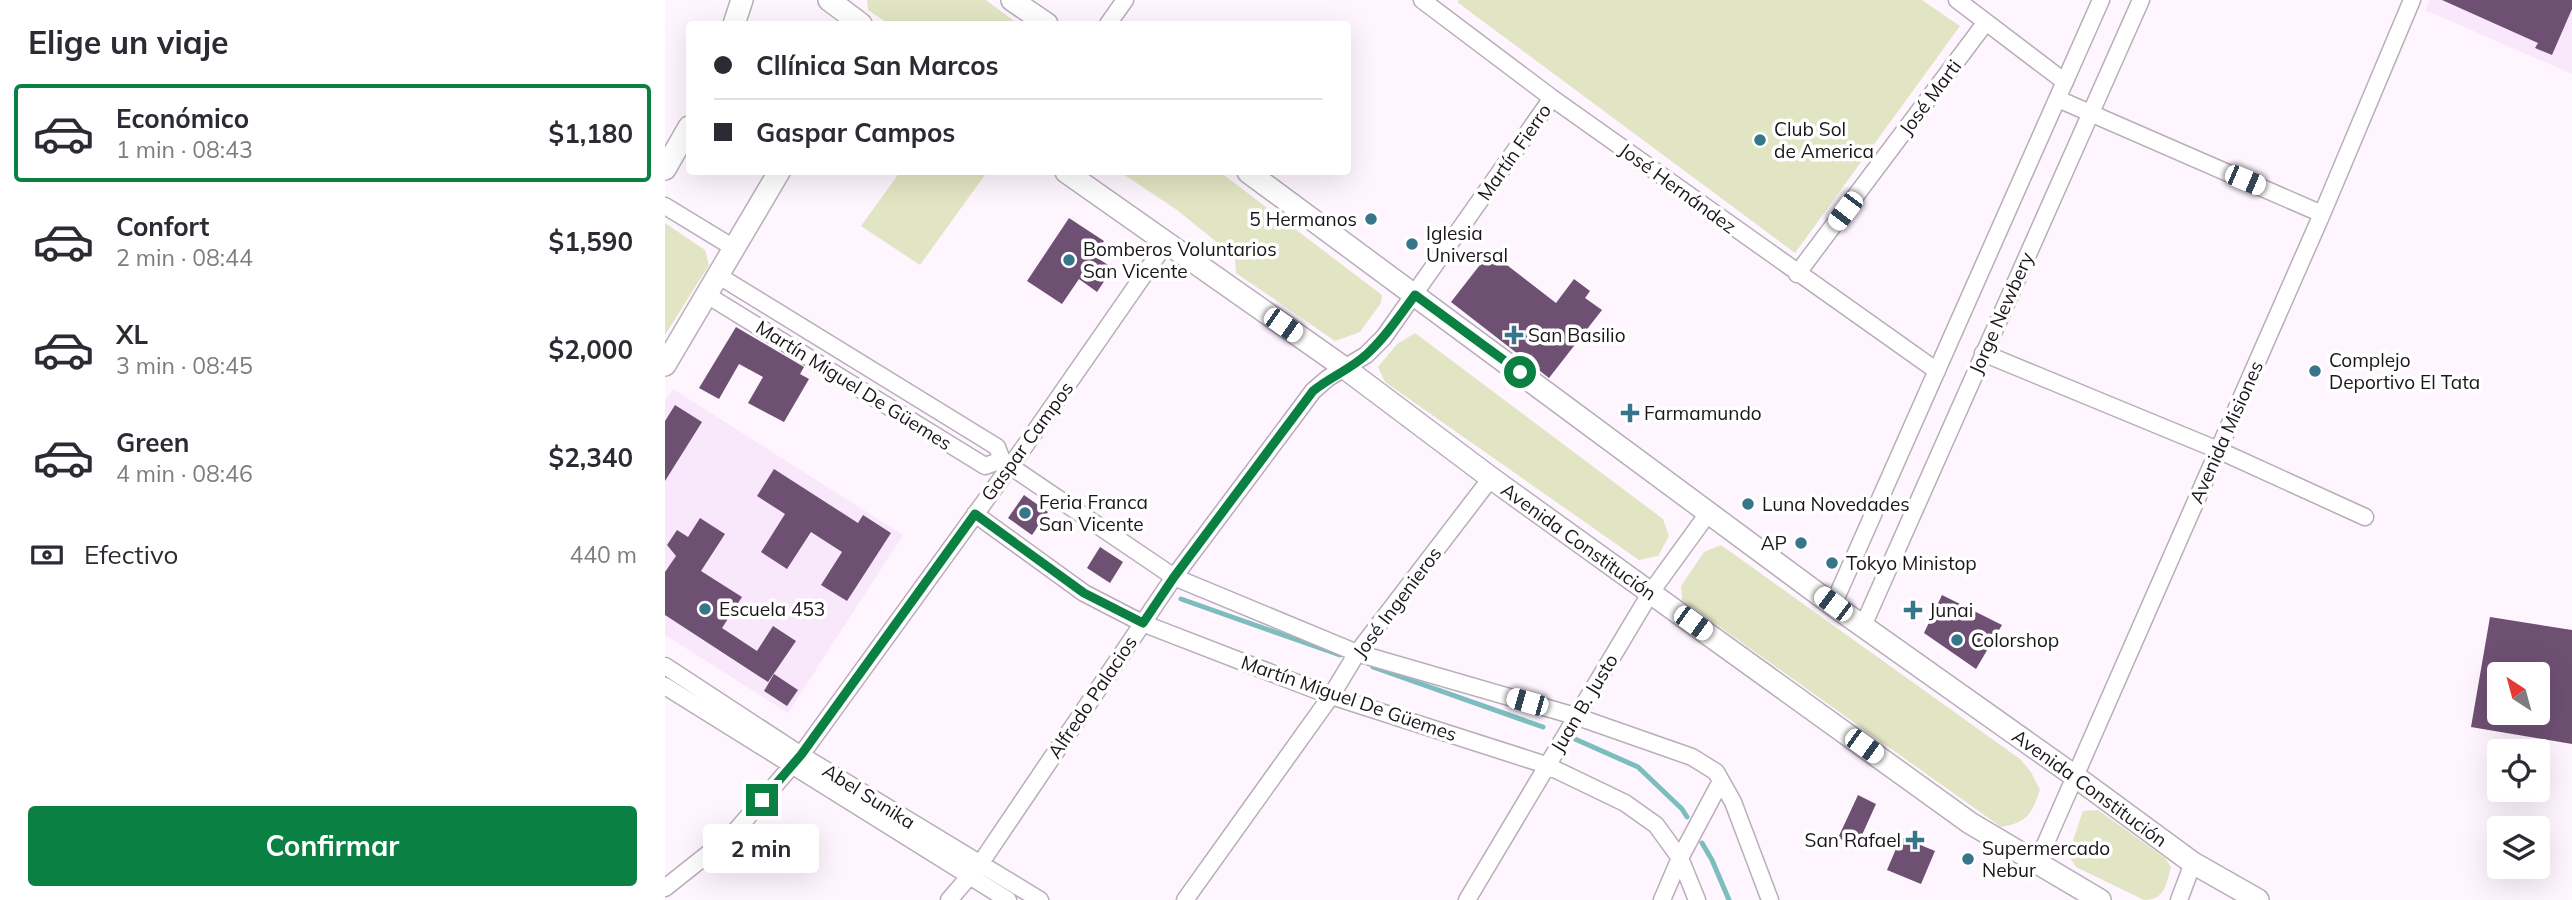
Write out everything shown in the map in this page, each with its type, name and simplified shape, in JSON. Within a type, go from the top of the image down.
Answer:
[{"type":"main road","points":[[735,21],[742,0]]},
{"type":"main road","points":[[1012,0],[1043,21]]},
{"type":"main road","points":[[665,169],[686,132]]},
{"type":"main road","points":[[665,365],[777,175]]},
{"type":"main road","name":"Avenida Constitución","points":[[1070,175],[1346,369],[1491,478],[1971,823],[2099,900]]},
{"type":"main road","name":"Avenida Constitución","points":[[1252,175],[1863,626],[2193,863],[2258,900]]},
{"type":"street","points":[[1110,21],[1125,0]]},
{"type":"street","points":[[1957,0],[2065,82]]},
{"type":"street","name":"Jorge Newbery","points":[[1833,604],[2102,0]]},
{"type":"street","name":"Jorge Newbery","points":[[1863,626],[2140,0]]},
{"type":"street","name":"Avenida Misiones","points":[[2037,863],[2322,214],[2412,0]]},
{"type":"street","name":"José Hernández","points":[[1427,1],[1552,98],[1937,371]]},
{"type":"street","name":"José Marti","points":[[1797,274],[1986,22]]},
{"type":"street","name":"Martín Fierro","points":[[1346,369],[1366,355],[1384,337],[1552,98]]},
{"type":"street","points":[[2057,99],[2322,214]]},
{"type":"street","points":[[665,206],[734,248]]},
{"type":"street","name":"Gaspar Campos","points":[[665,888],[733,834],[796,761],[975,514],[1006,463],[1166,243]]},
{"type":"street","name":"Martín Miguel De Güemes","points":[[719,276],[997,447],[1006,463],[1174,577],[1357,653],[1575,716],[1692,757],[1716,772],[1734,802],[1770,900]]},
{"type":"street","name":"Martín Miguel De Güemes","points":[[707,295],[985,466],[1006,463]]},
{"type":"street","points":[[1983,353],[2218,450],[2365,517]]},
{"type":"street","name":"Alfredo Palacios","points":[[949,900],[974,870],[1174,577],[1313,391],[1328,378],[1346,369]]},
{"type":"street","name":"José Ingenieros","points":[[1185,900],[1331,696],[1357,653],[1491,478]]},
{"type":"street","name":"Juan B. Justo","points":[[1467,900],[1651,592],[1709,512]]},
{"type":"street","name":"Martín Miguel De Güemes","points":[[975,514],[1084,593],[1143,623],[1331,696],[1546,765],[1625,803],[1656,825],[1679,858],[1697,900]]},
{"type":"street","name":"Abel Sunika","points":[[665,666],[796,761]]},
{"type":"street","name":"Abel Sunika","points":[[665,686],[796,761],[974,870],[1040,900]]},
{"type":"street","points":[[1662,900],[1679,858],[1721,781]]},
{"type":"street","points":[[2179,900],[2193,863]]},
{"type":"street","name":"Abel Sunika","points":[[974,870],[1008,900]]},
{"type":"shaded area","points":[[2430,0],[2572,0],[2572,74],[2425,10]]},
{"type":"shaded area","points":[[673,389],[903,535],[788,713],[665,635],[665,401]]},
{"type":"green space","points":[[867,0],[986,0],[1014,21],[884,21],[868,10]]},
{"type":"green space","name":"Club Sol de America","points":[[1922,0],[1960,26],[1795,253],[1457,2]]},
{"type":"green space","points":[[898,175],[985,175],[920,265],[861,226]]},
{"type":"green space","points":[[1124,175],[1224,175],[1382,295],[1381,303],[1360,332],[1335,341],[1236,273],[1235,257],[1177,210]]},
{"type":"green space","points":[[665,223],[705,250],[709,265],[665,335]]},
{"type":"green space","points":[[1415,333],[1663,519],[1669,536],[1658,556],[1639,560],[1385,382],[1378,367],[1397,344]]},
{"type":"green space","points":[[1721,545],[2020,759],[2031,772],[2040,790],[2028,816],[2001,827],[1682,600],[1681,586],[1704,552]]},
{"type":"green space","points":[[2098,810],[2165,858],[2171,867],[2163,890],[2156,897],[2144,900],[2076,867],[2068,855],[2083,811]]},
{"type":"building","points":[[2442,0],[2572,0],[2572,9],[2552,55],[2535,48],[2538,43]]},
{"type":"building","points":[[1069,218],[1104,241],[1094,256],[1113,268],[1097,292],[1079,279],[1062,304],[1027,281]]},
{"type":"building","points":[[1490,252],[1556,303],[1574,279],[1590,291],[1585,298],[1602,310],[1549,378],[1451,302]]},
{"type":"building","points":[[736,327],[804,367],[800,374],[809,379],[784,422],[748,403],[763,377],[739,364],[719,399],[699,388]]},
{"type":"building","points":[[675,405],[702,422],[665,481],[665,421]]},
{"type":"building","points":[[774,469],[858,523],[863,515],[891,533],[847,601],[821,585],[842,552],[811,532],[787,569],[761,552],[785,514],[757,496]]},
{"type":"building","points":[[1024,495],[1048,512],[1032,535],[1008,518]]},
{"type":"building","points":[[700,518],[725,534],[701,571],[742,597],[722,628],[757,651],[773,626],[796,641],[768,682],[665,615],[665,572],[676,556],[667,545],[677,530],[688,537]]},
{"type":"building","points":[[1100,547],[1123,562],[1110,583],[1087,568]]},
{"type":"building","points":[[1942,595],[2002,625],[1976,669],[1924,633]]},
{"type":"building","points":[[2490,617],[2572,630],[2572,744],[2471,727]]},
{"type":"building","points":[[774,674],[798,690],[787,706],[764,691]]},
{"type":"building","points":[[1858,795],[1876,804],[1857,846],[1838,838]]},
{"type":"building","points":[[1901,837],[1935,851],[1921,884],[1887,870]]},
{"type":"waterway","points":[[1181,599],[1340,655]]},
{"type":"waterway","points":[[1373,667],[1543,727]]},
{"type":"waterway","points":[[1575,739],[1638,767],[1687,817]]},
{"type":"waterway","points":[[1702,843],[1729,900]]},
{"type":"place","name":"Club Sol de America","points":[[1760,140]]},
{"type":"place","name":"5 Hermanos","points":[[1371,219]]},
{"type":"place","name":"Iglesia Universal","points":[[1412,244]]},
{"type":"place","name":"Bomberos Voluntarios San Vicente","points":[[1069,260]]},
{"type":"place","name":"San Basilio","points":[[1514,335]]},
{"type":"place","name":"Complejo Deportivo El Tata","points":[[2315,371]]},
{"type":"place","name":"Farmamundo","points":[[1630,413]]},
{"type":"place","name":"Luna Novedades","points":[[1748,504]]},
{"type":"place","name":"Feria Franca San Vicente","points":[[1025,513]]},
{"type":"place","name":"AP","points":[[1801,543]]},
{"type":"place","name":"Tokyo Ministop","points":[[1832,563]]},
{"type":"place","name":"Escuela 453","points":[[705,609]]},
{"type":"place","name":"Junai","points":[[1913,610]]},
{"type":"place","name":"Colorshop","points":[[1957,640]]},
{"type":"place","name":"San Rafael","points":[[1915,840]]},
{"type":"place","name":"Supermercado Nebur","points":[[1968,859]]},
{"type":"route","points":[[762,800],[801,755],[975,514],[1084,593],[1143,623],[1174,577],[1313,391],[1328,378],[1366,355],[1384,337],[1415,295],[1520,372]]}]
